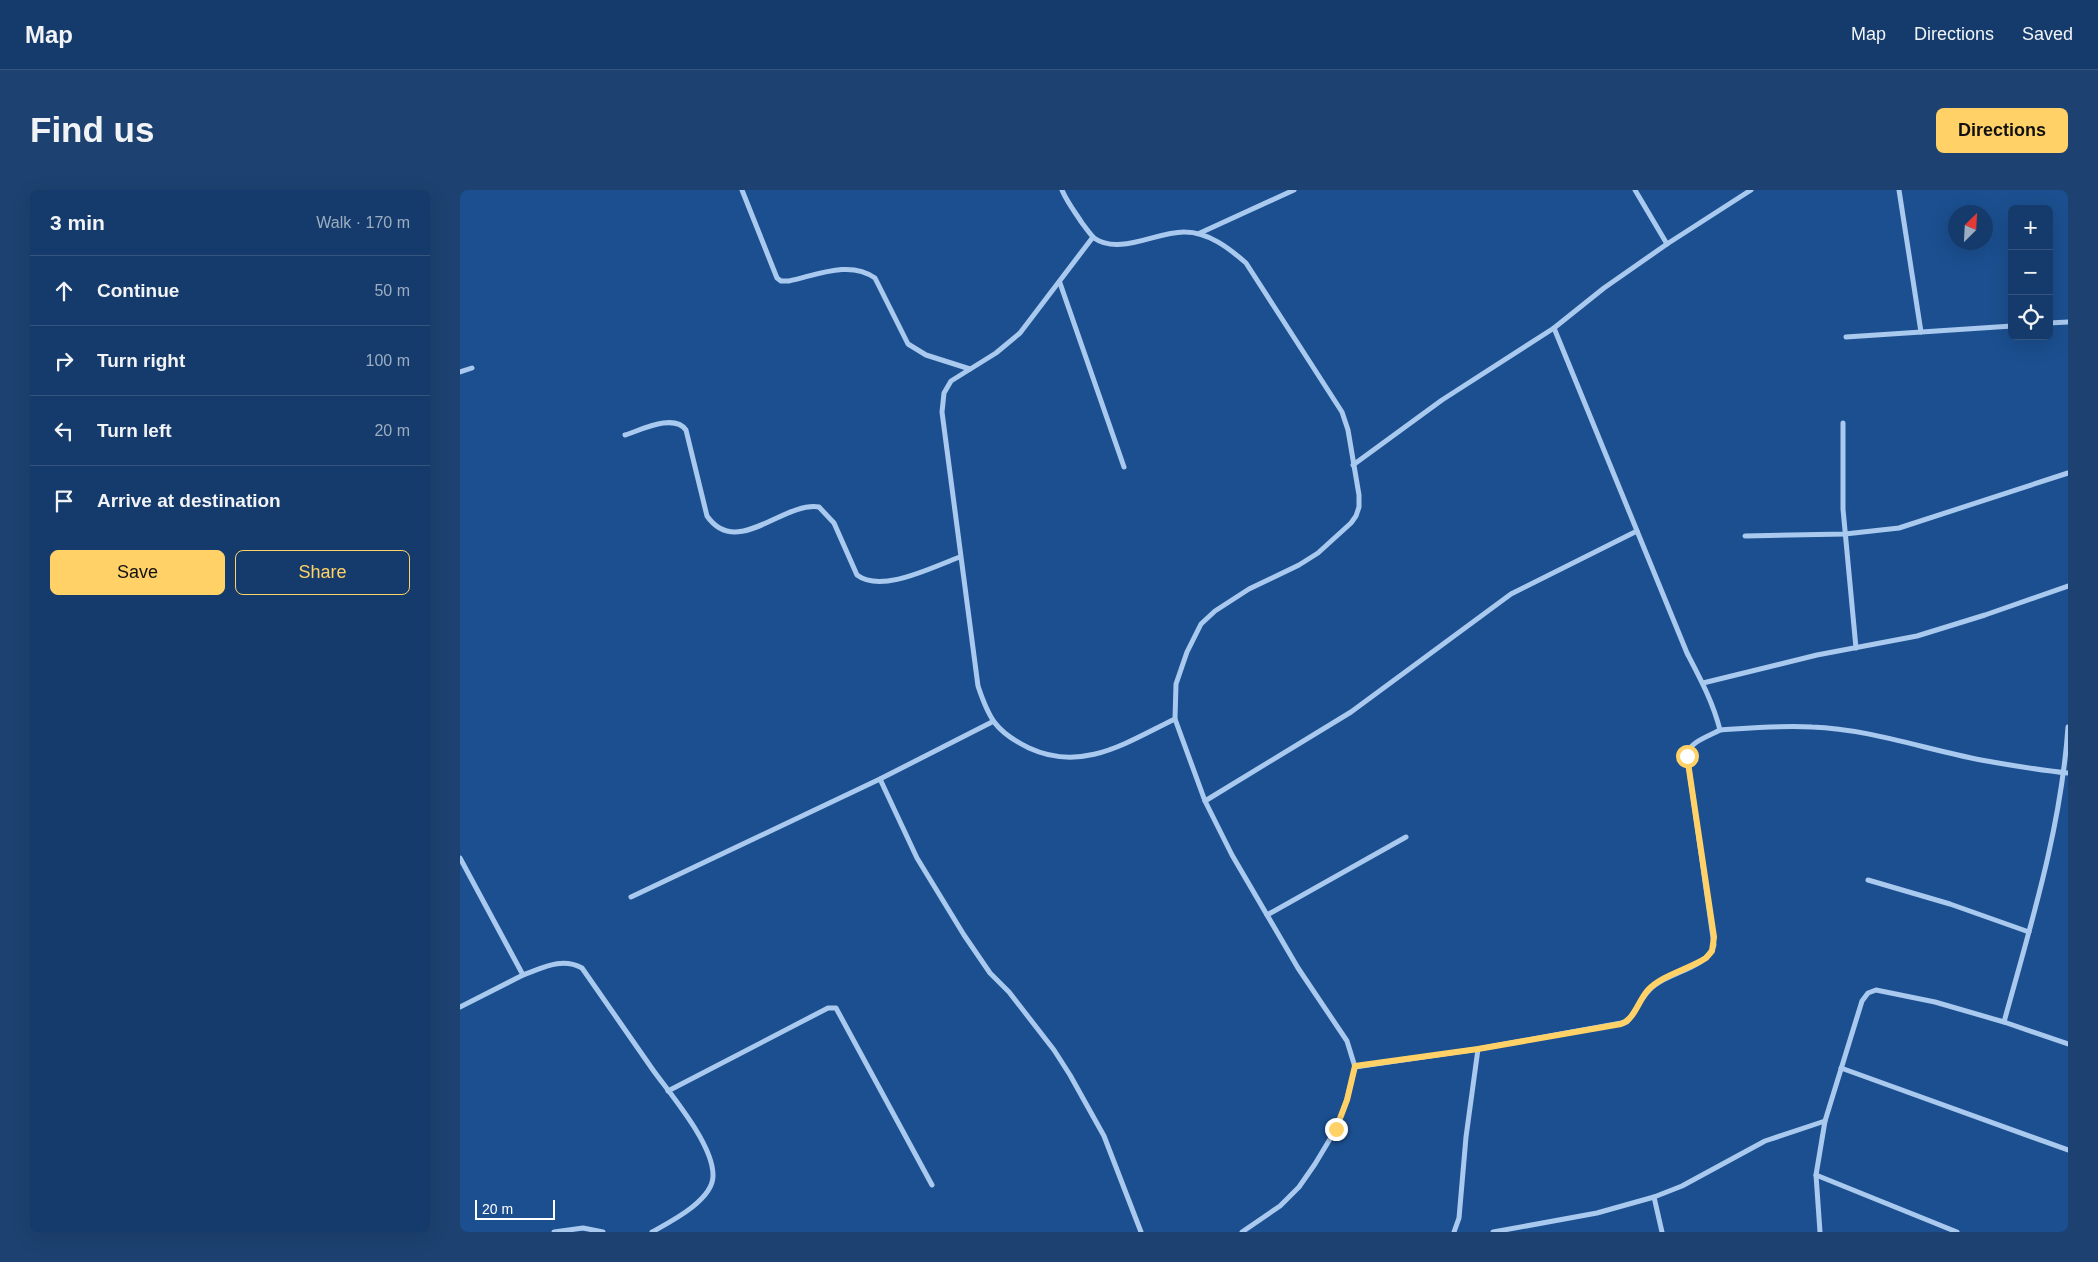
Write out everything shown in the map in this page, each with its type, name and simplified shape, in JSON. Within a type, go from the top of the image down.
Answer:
[{"type":"street","points":[[742,190],[776,278],[781,281],[789,281],[851,267],[868,273],[875,278],[908,344],[926,355],[970,368]]},
{"type":"street","points":[[1062,190],[1070,205],[1093,237],[1108,244],[1117,244],[1176,232],[1200,234],[1233,252],[1251,271],[1342,412],[1348,430],[1359,507],[1351,523],[1318,553],[1299,565],[1250,589],[1215,611],[1201,624],[1181,667],[1174,703],[1175,719],[1204,801],[1298,968],[1347,1041],[1355,1066],[1347,1100],[1336,1129],[1315,1164],[1299,1187],[1280,1206],[1249,1230],[1242,1232]]},
{"type":"street","points":[[1200,234],[1294,190]]},
{"type":"street","points":[[1635,190],[1667,244]]},
{"type":"street","points":[[1353,465],[1442,400],[1554,328],[1604,288],[1667,244],[1751,190]]},
{"type":"street","points":[[1899,190],[1921,332]]},
{"type":"street","points":[[1093,237],[1020,333],[996,353],[952,381],[947,387],[942,412],[978,686],[992,722],[1015,741],[1034,750],[1062,758],[1082,758],[1113,748],[1175,719]]},
{"type":"street","points":[[1060,282],[1124,467]]},
{"type":"street","points":[[2053,323],[2068,322]]},
{"type":"street","points":[[1846,337],[2008,326]]},
{"type":"street","points":[[1554,328],[1687,653],[1703,683],[1720,730]]},
{"type":"street","points":[[460,372],[472,368]]},
{"type":"street","points":[[625,435],[668,423],[679,423],[683,426],[686,430],[708,516],[714,525],[722,531],[731,533],[745,531],[804,508],[819,507],[834,523],[857,575],[868,581],[881,583],[960,557]]},
{"type":"street","points":[[1843,423],[1845,534],[1856,648]]},
{"type":"street","points":[[1745,536],[1845,534],[1899,528],[2068,473]]},
{"type":"street","points":[[1204,801],[1351,712],[1511,594],[1637,531]]},
{"type":"street","points":[[1703,683],[1917,636],[2068,586]]},
{"type":"street","points":[[631,897],[880,779],[992,722]]},
{"type":"street","points":[[1355,1066],[1478,1049],[1626,1022],[1656,983],[1700,962],[1712,951],[1714,937],[1687,756],[1690,748],[1695,744],[1720,730],[1777,727],[1836,729],[1893,739],[1980,760],[2066,773]]},
{"type":"street","points":[[2004,1022],[2046,873],[2066,773],[2068,728]]},
{"type":"street","points":[[880,779],[916,858],[964,935],[990,973],[1006,988],[1054,1050],[1070,1075],[1104,1136],[1141,1232]]},
{"type":"street","points":[[1267,915],[1406,837]]},
{"type":"street","points":[[460,858],[523,976]]},
{"type":"street","points":[[1868,880],[1950,904],[2029,932]]},
{"type":"street","points":[[460,1007],[523,976],[560,962],[574,964],[582,968],[687,1116],[708,1155],[713,1175],[710,1187],[699,1200],[676,1219],[652,1232]]},
{"type":"street","points":[[1820,1232],[1816,1175],[1825,1121],[1862,1001],[1868,993],[1876,990],[1935,1002],[2004,1022],[2068,1044]]},
{"type":"street","points":[[668,1091],[828,1008],[836,1008],[932,1185]]},
{"type":"street","points":[[1454,1232],[1459,1218],[1466,1137],[1478,1049]]},
{"type":"street","points":[[1841,1068],[2068,1150]]},
{"type":"street","points":[[1493,1232],[1597,1213],[1654,1197],[1682,1186],[1765,1141],[1825,1121]]},
{"type":"street","points":[[1816,1175],[1957,1232]]},
{"type":"street","points":[[1654,1197],[1662,1232]]},
{"type":"street","points":[[554,1232],[583,1228],[603,1232]]},
{"type":"route","points":[[1336,1129],[1347,1100],[1355,1066],[1478,1049],[1621,1024],[1630,1018],[1648,991],[1656,983],[1706,958],[1712,951],[1714,937],[1687,756]]}]
